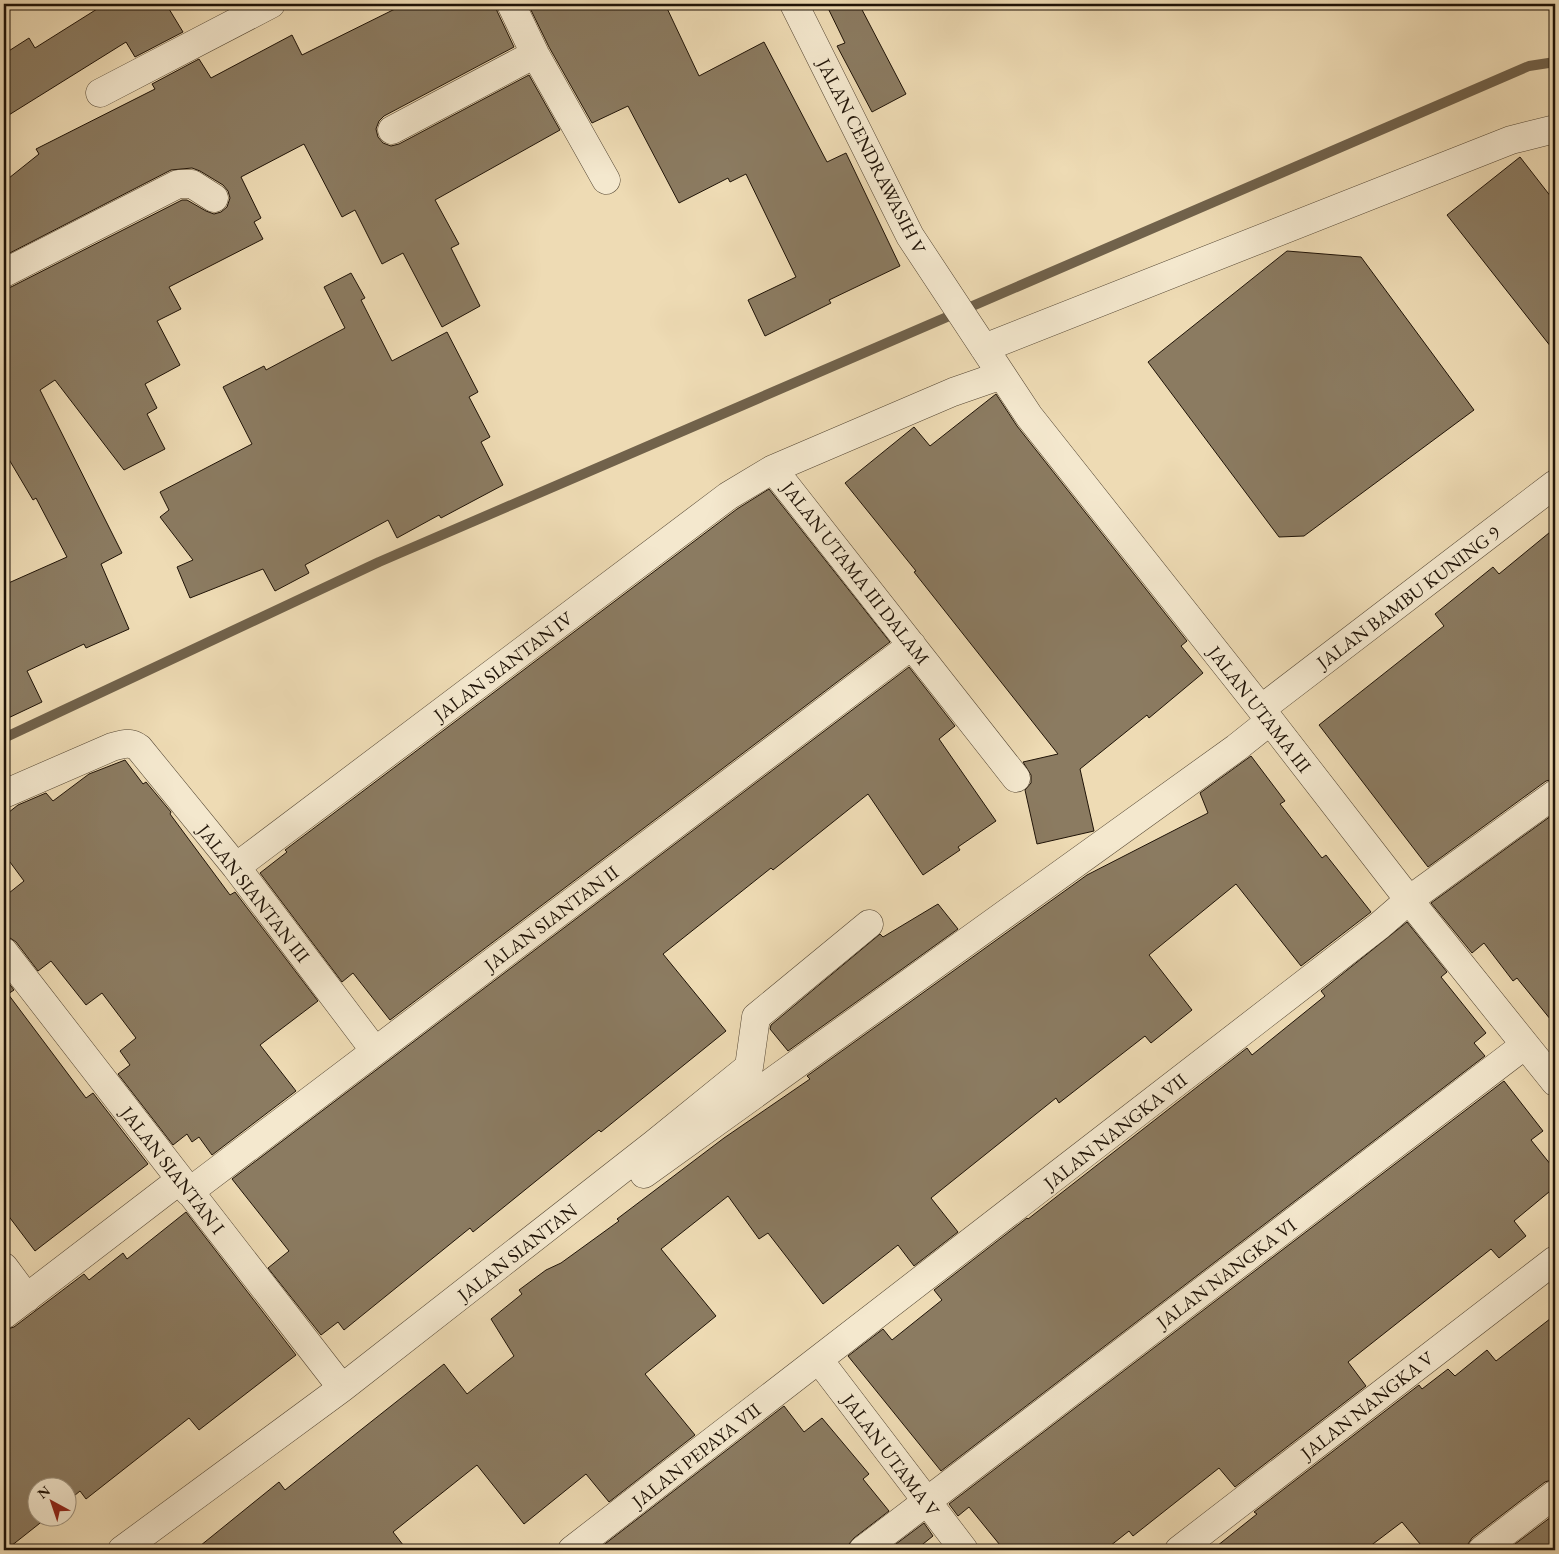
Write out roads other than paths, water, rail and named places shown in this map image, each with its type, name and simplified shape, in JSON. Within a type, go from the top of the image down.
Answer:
[{"type":"street","points":[[100,93],[271,4]]},
{"type":"street","points":[[511,4],[535,54],[606,180]]},
{"type":"street","name":"JALAN CENDRAWASIH V","points":[[794,4],[910,236],[978,340]]},
{"type":"street","points":[[392,130],[535,54]]},
{"type":"street","points":[[978,340],[1511,140],[1555,129]]},
{"type":"street","points":[[4,273],[178,184],[192,184],[214,198]]},
{"type":"street","name":"JALAN UTAMA III","points":[[978,340],[1035,424],[1266,715],[1409,900],[1555,1082]]},
{"type":"street","name":"JALAN UTAMA III DALAM","points":[[1002,375],[952,392],[774,469],[1016,778]]},
{"type":"street","name":"JALAN SIANTAN IV","points":[[236,867],[728,496],[774,469]]},
{"type":"street","name":"JALAN BAMBU KUNING 9","points":[[494,1270],[506,1267],[602,1205],[1236,748],[1266,715],[1555,484]]},
{"type":"street","name":"JALAN SIANTAN II","points":[[4,1315],[375,1051],[912,645]]},
{"type":"street","name":"JALAN SIANTAN III","points":[[4,794],[112,747],[126,743],[134,744],[140,748],[236,867],[375,1051]]},
{"type":"street","name":"JALAN NANGKA VII","points":[[819,1360],[1380,926],[1409,900],[1555,794]]},
{"type":"street","name":"JALAN SIANTAN","points":[[122,1550],[342,1388],[654,1144],[749,1067],[756,1017],[869,924]]},
{"type":"street","name":"JALAN SIANTAN I","points":[[4,952],[342,1388]]},
{"type":"street","name":"JALAN NANGKA VI","points":[[863,1550],[1525,1045]]},
{"type":"street","name":"JALAN NANGKA V","points":[[1179,1550],[1555,1260]]},
{"type":"street","points":[[4,1268],[27,1298]]},
{"type":"street","name":"JALAN UTAMA V","points":[[819,1360],[964,1550]]},
{"type":"street","name":"JALAN PEPAYA VII","points":[[572,1550],[819,1360]]},
{"type":"street","points":[[1482,1550],[1555,1494]]},
{"type":"waterway","points":[[4,738],[379,562],[1529,66],[1555,62]]}]
